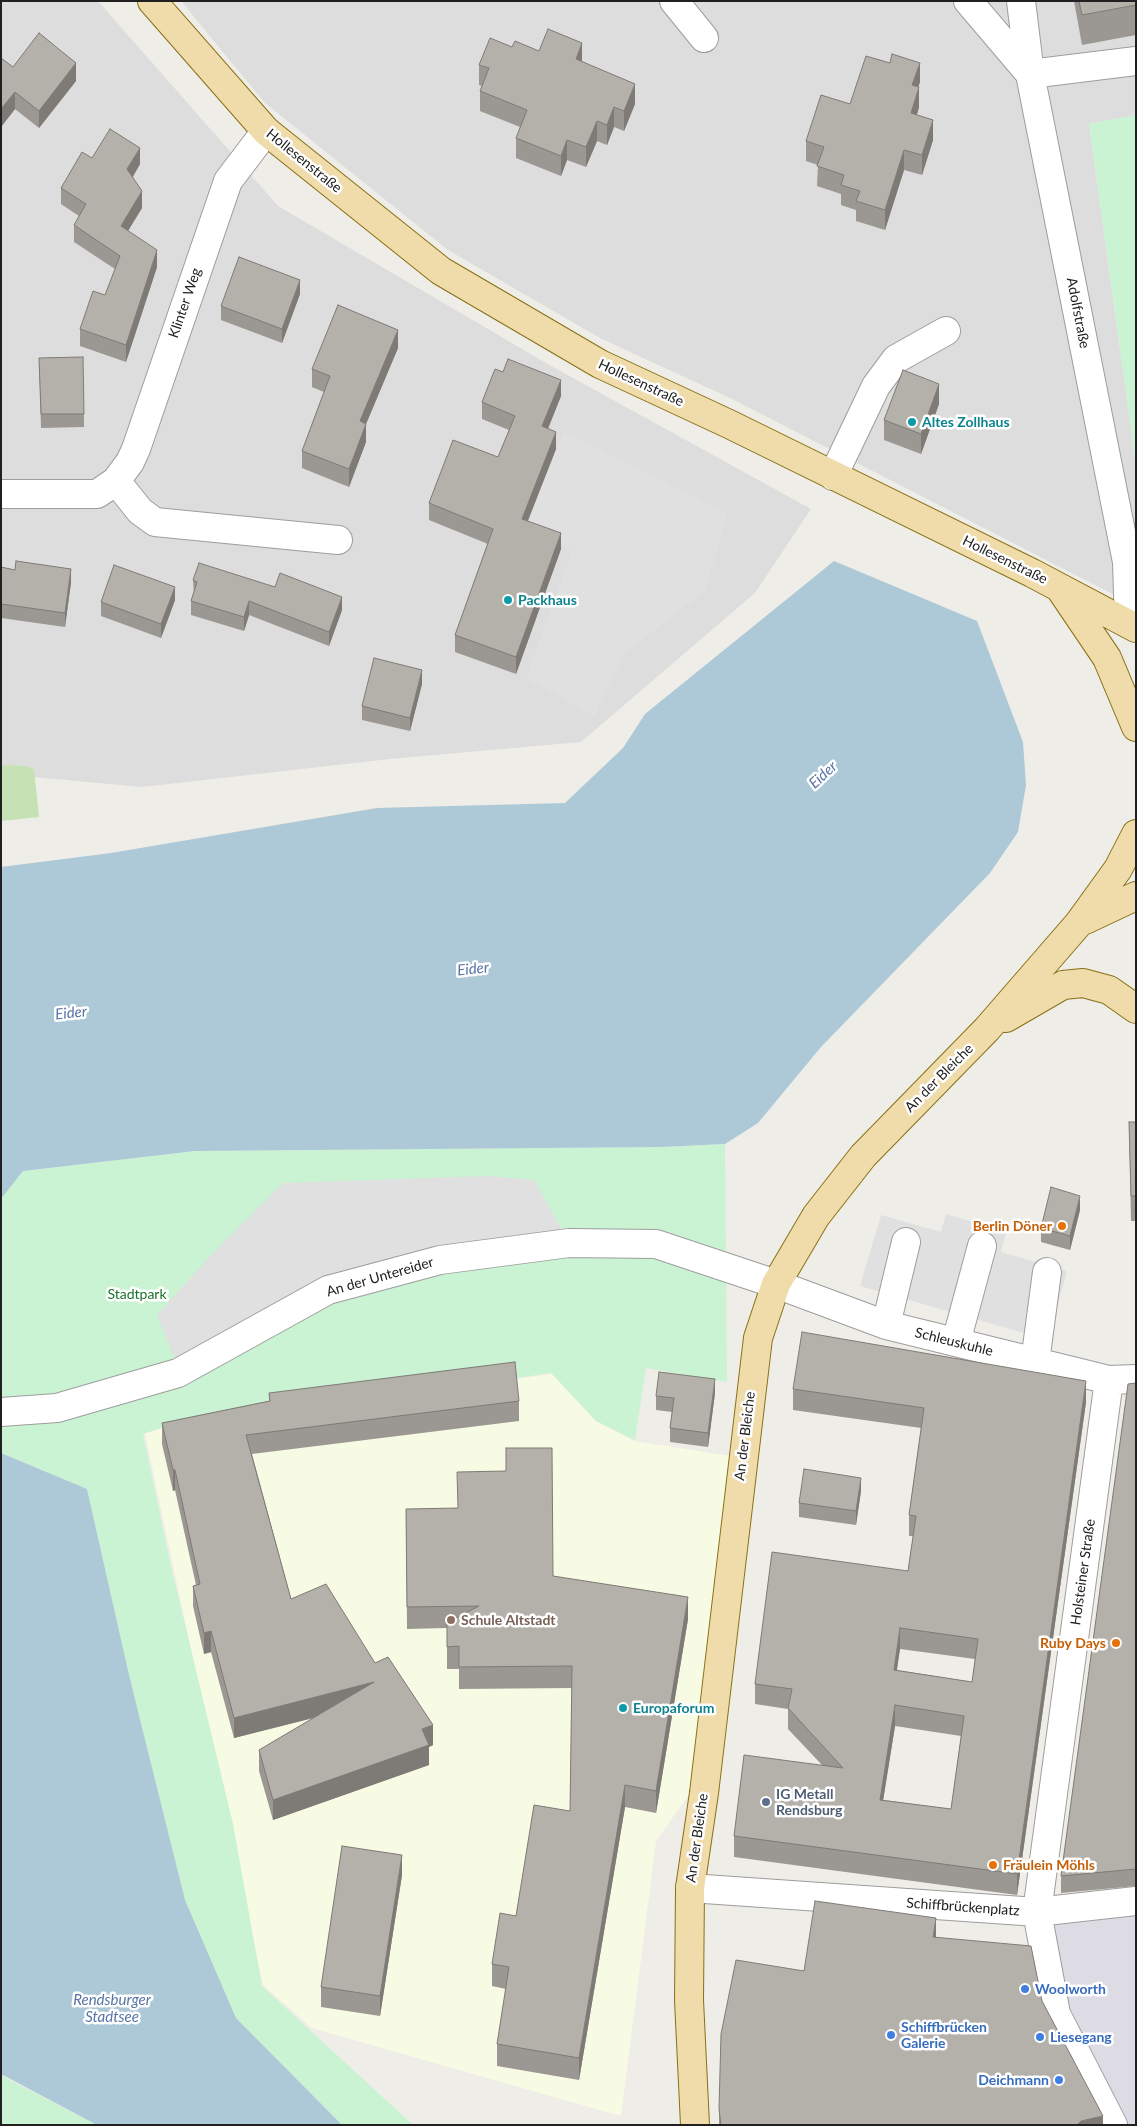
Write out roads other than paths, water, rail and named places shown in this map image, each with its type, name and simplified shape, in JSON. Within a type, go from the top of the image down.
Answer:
[{"type":"main road","name":"Hollesenstraße","points":[[152,1],[266,132],[441,271],[600,364],[1059,586],[1107,658],[1136,727]]},
{"type":"main road","points":[[1059,586],[1132,626]]},
{"type":"main road","points":[[1079,923],[1118,869],[1136,834]]},
{"type":"main road","name":"An der Bleiche","points":[[695,2125],[689,2000],[690,1888],[704,1793],[758,1338],[776,1284],[816,1216],[863,1156],[987,1029],[1079,923],[1136,896]]},
{"type":"main road","points":[[987,1029],[1063,985],[1083,983],[1109,990],[1136,1009]]},
{"type":"street","points":[[674,1],[704,38]]},
{"type":"street","points":[[968,1],[1030,74],[1136,61]]},
{"type":"street","name":"Adolfstraße","points":[[1021,1],[1030,74],[1127,562],[1132,626]]},
{"type":"street","name":"Klinter Weg","points":[[1,494],[97,494],[116,481],[130,462],[228,182],[266,132]]},
{"type":"street","points":[[833,476],[876,386],[896,359],[946,331]]},
{"type":"street","points":[[116,481],[140,511],[155,522],[338,540]]},
{"type":"street","points":[[886,1325],[906,1242]]},
{"type":"street","name":"An der Untereider","points":[[5,1411],[57,1408],[178,1372],[328,1290],[440,1260],[569,1243],[656,1244],[776,1284]]},
{"type":"street","points":[[956,1342],[982,1246]]},
{"type":"street","points":[[1035,1362],[1047,1272]]},
{"type":"street","name":"Schleuskuhle","points":[[776,1284],[886,1325],[1109,1380],[1136,1379]]},
{"type":"street","name":"Holsteiner Straße","points":[[1037,1912],[1109,1380]]},
{"type":"street","name":"Schiffbrückenplatz","points":[[690,1888],[1037,1912],[1056,2014],[1114,2125]]},
{"type":"street","points":[[1037,1912],[1136,1901]]},
{"type":"water","name":"Eider","points":[[834,561],[977,621],[1023,742],[1026,785],[1018,832],[990,873],[821,1047],[758,1123],[725,1144],[660,1147],[195,1151],[23,1171],[1,1199],[1,867],[111,853],[377,808],[565,803],[623,748],[645,714]]},
{"type":"water","name":"Rendsburger Stadtsee","points":[[1,1453],[87,1489],[129,1675],[185,1900],[236,2018],[342,2125],[97,2125],[1,2074]]},
{"type":"place","name":"Altes Zollhaus","points":[[912,422]]},
{"type":"place","name":"Packhaus","points":[[508,600]]},
{"type":"place","name":"Berlin Döner","points":[[1062,1226]]},
{"type":"place","name":"Schule Altstadt","points":[[451,1620]]},
{"type":"place","name":"Ruby Days","points":[[1116,1643]]},
{"type":"place","name":"Europaforum","points":[[623,1708]]},
{"type":"place","name":"IG Metall Rendsburg","points":[[766,1802]]},
{"type":"place","name":"Fräulein Möhls","points":[[993,1865]]},
{"type":"place","name":"Woolworth","points":[[1025,1989]]},
{"type":"place","name":"Schiffbrücken Galerie","points":[[891,2035]]},
{"type":"place","name":"Liesegang","points":[[1040,2037]]},
{"type":"place","name":"Deichmann","points":[[1059,2080]]},
{"type":"park label","name":"Stadtpark","points":[[137,1294]]}]
